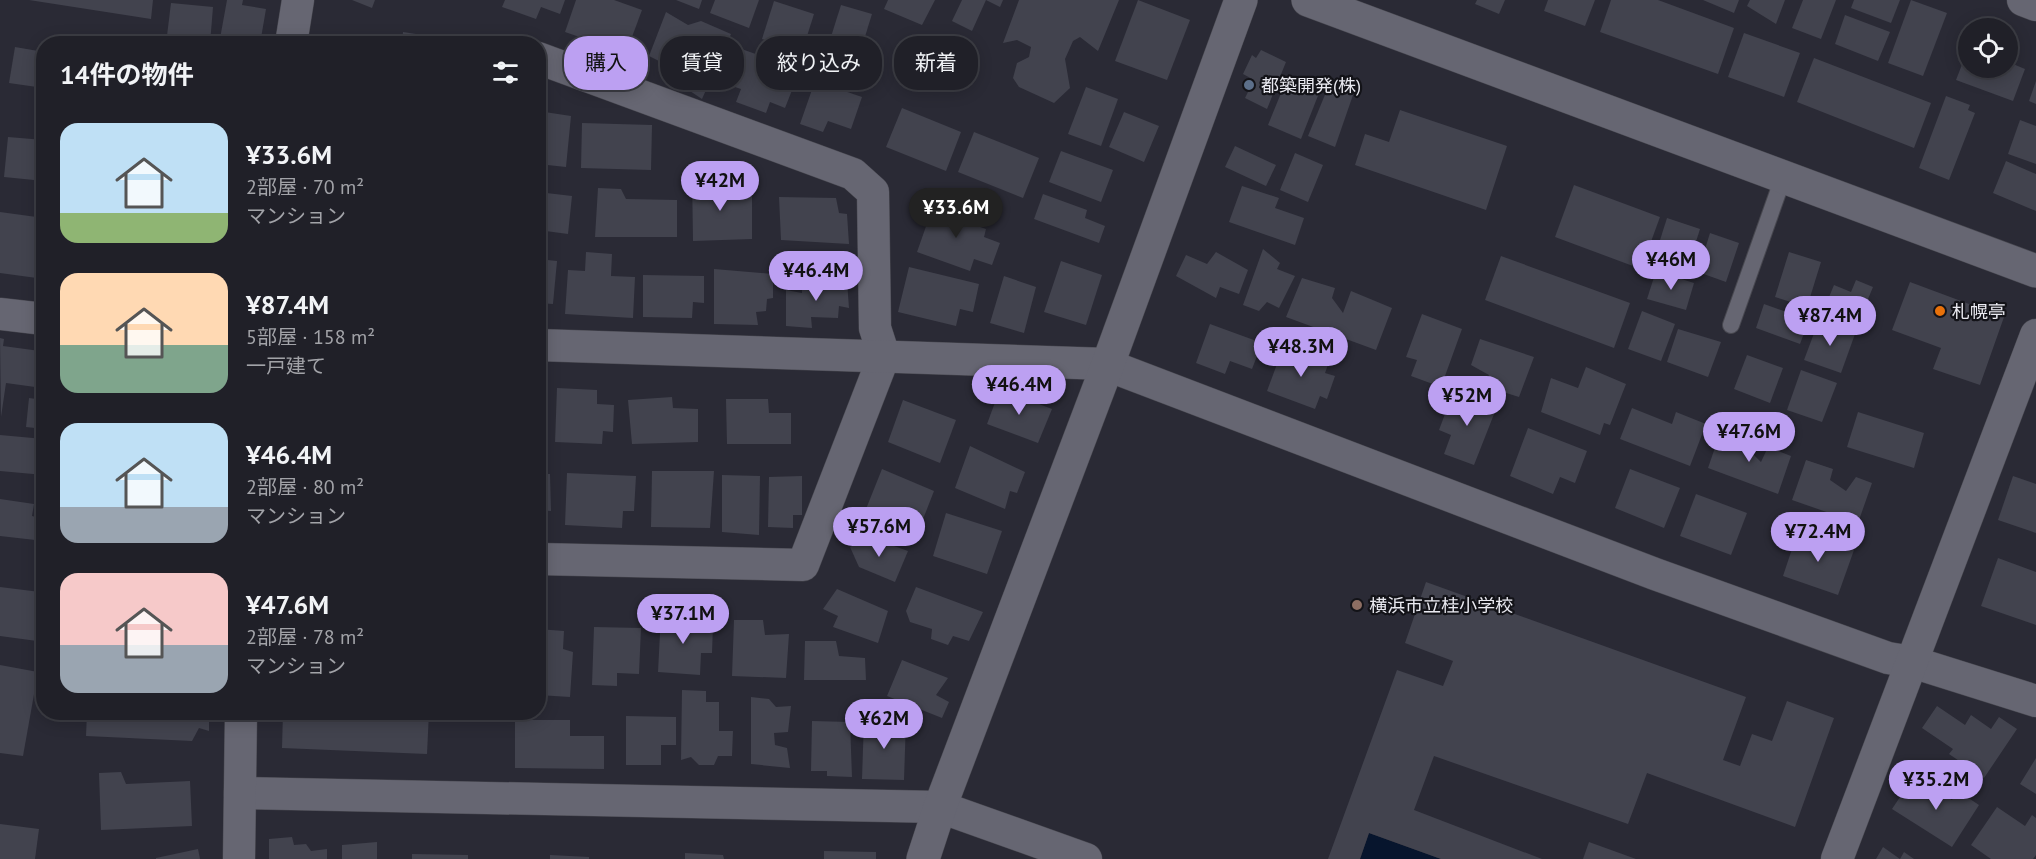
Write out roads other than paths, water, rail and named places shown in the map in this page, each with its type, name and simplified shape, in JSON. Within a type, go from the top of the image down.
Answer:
[{"type":"street","points":[[292,36],[298,0]]},
{"type":"street","points":[[923,859],[940,807],[1108,363],[1240,0]]},
{"type":"street","points":[[1308,0],[2036,271]]},
{"type":"street","points":[[2023,0],[2036,5]]},
{"type":"street","points":[[546,60],[853,174],[873,192],[875,328],[884,356],[803,565],[546,559]]},
{"type":"street","points":[[0,314],[36,318]]},
{"type":"street","points":[[1837,859],[2036,335]]},
{"type":"street","points":[[546,345],[1108,363],[1115,368],[1654,574],[1888,658],[1912,662],[2036,701]]},
{"type":"street","points":[[239,859],[242,720]]},
{"type":"street","points":[[240,793],[940,807],[1086,859]]},
{"type":"lane","points":[[1731,325],[1783,178]]},
{"type":"water","points":[[1369,833],[1441,859],[1360,859]]},
{"type":"place","name":"都築開発(株)","points":[[1249,85]]},
{"type":"place","name":"札幌亭","points":[[1940,311]]},
{"type":"place","name":"横浜市立桂小学校","points":[[1357,605]]}]
